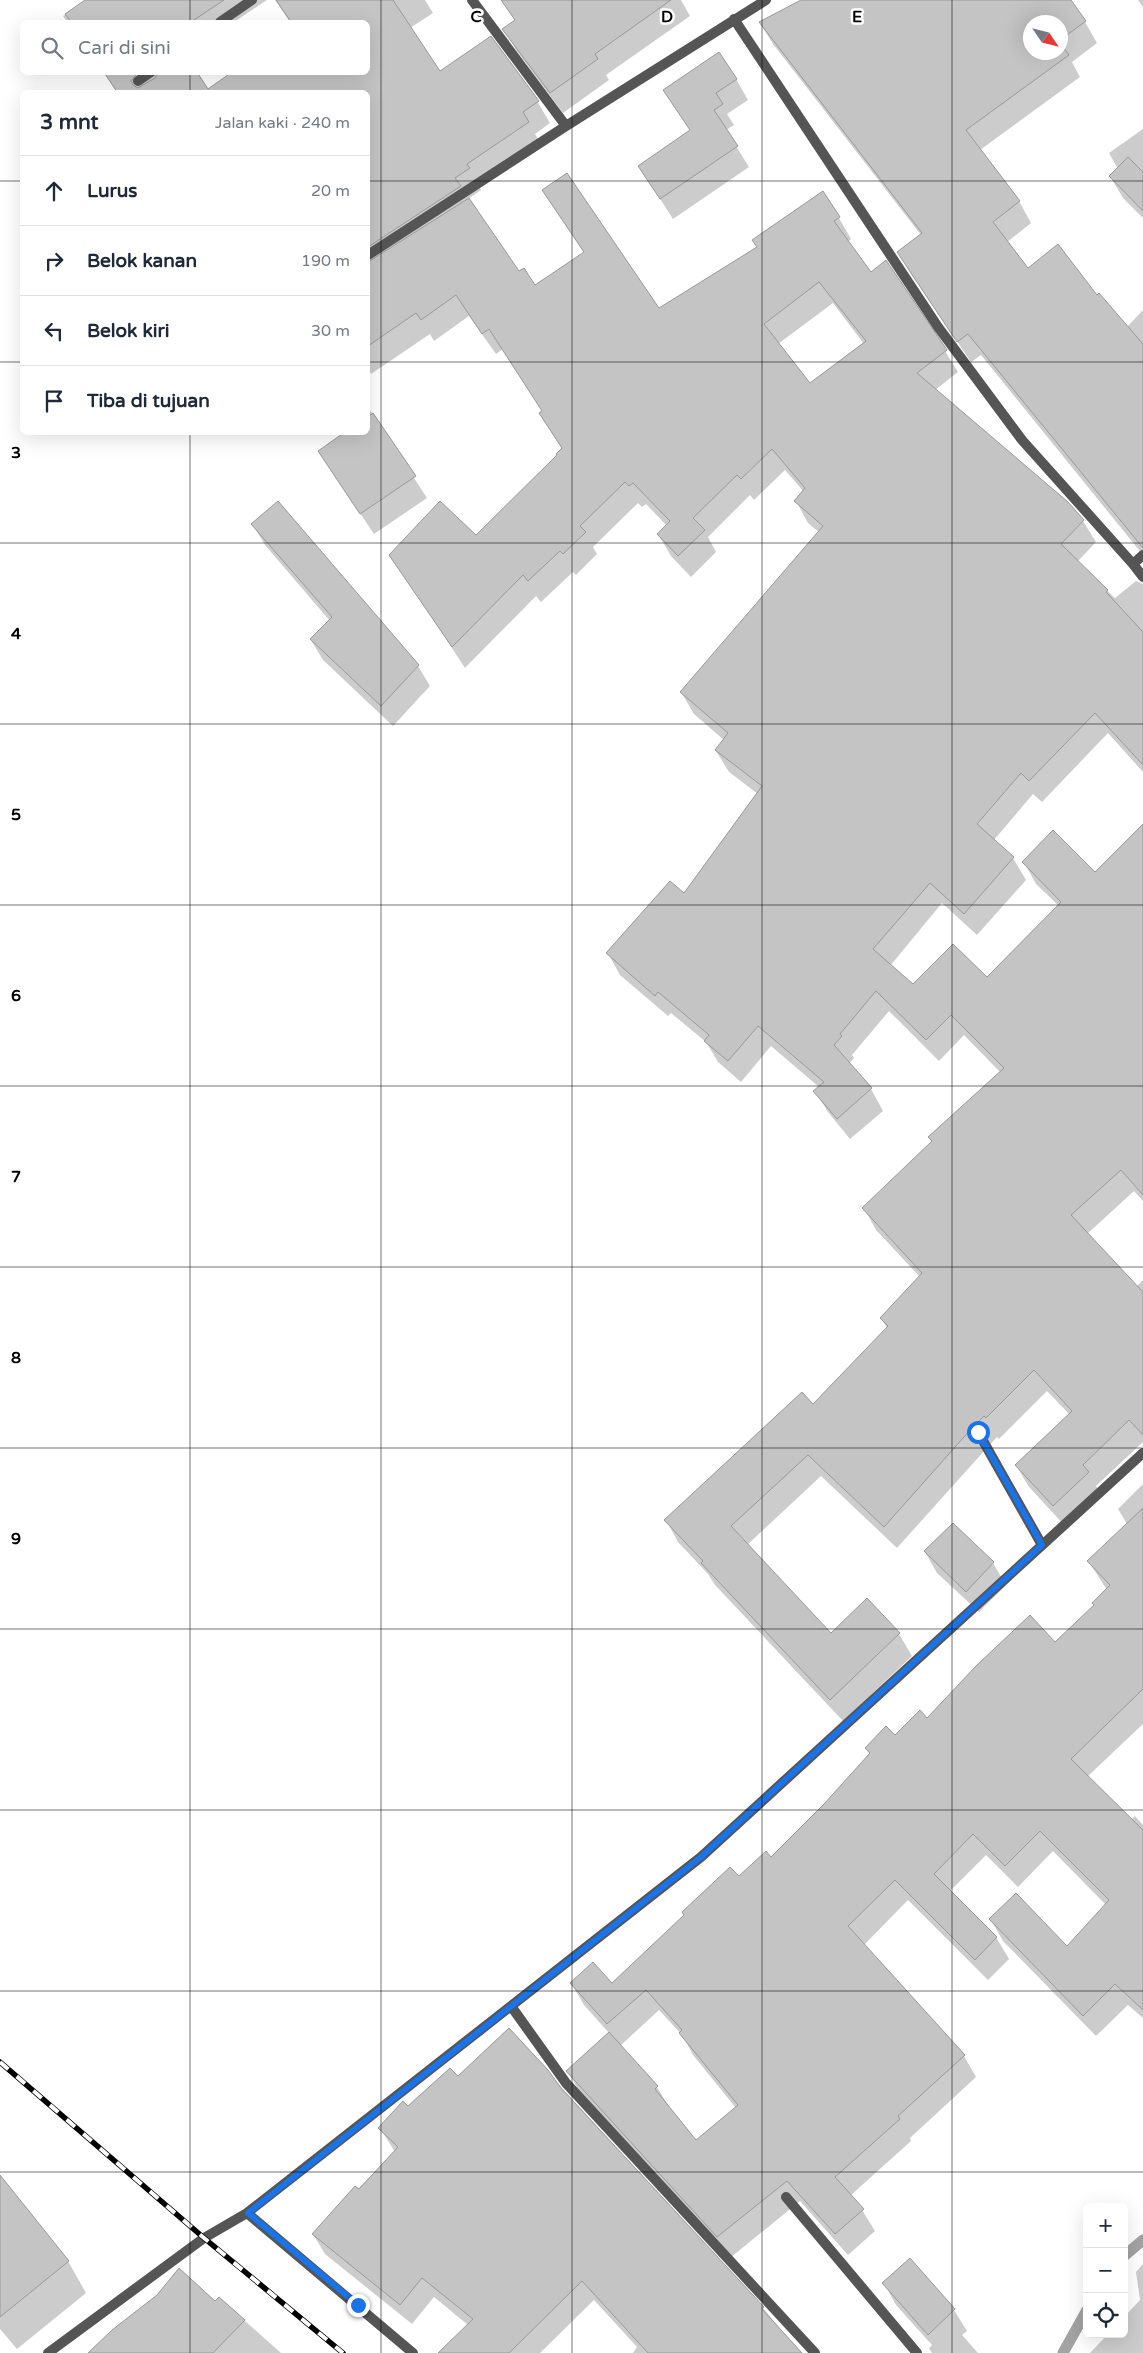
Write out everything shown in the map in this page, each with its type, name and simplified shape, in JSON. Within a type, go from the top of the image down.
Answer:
[{"type":"street","points":[[223,20],[252,0]]},
{"type":"street","points":[[472,0],[566,126]]},
{"type":"street","points":[[370,254],[566,126],[766,0]]},
{"type":"street","points":[[734,19],[938,327],[1022,440],[1143,576]]},
{"type":"street","points":[[138,81],[147,75]]},
{"type":"street","points":[[1133,564],[1143,555]]},
{"type":"street","points":[[978,1432],[1042,1545]]},
{"type":"street","points":[[48,2353],[204,2238],[248,2213],[701,1857],[1143,1453]]},
{"type":"street","points":[[512,2006],[566,2083],[815,2353]]},
{"type":"street","points":[[786,2197],[917,2353]]},
{"type":"street","points":[[248,2213],[413,2353]]},
{"type":"building","points":[[85,0],[224,0],[194,20],[70,20],[65,14]]},
{"type":"building","points":[[276,0],[393,0],[440,71],[491,36],[539,101],[523,112],[529,122],[467,164],[470,168],[455,178],[461,186],[370,246],[370,90],[116,90],[106,75],[136,75],[131,81],[138,88],[155,78],[156,75],[199,75],[208,89],[228,75],[370,75],[370,20],[290,20]]},
{"type":"building","points":[[501,0],[671,0],[595,54],[598,59],[550,93],[502,29],[515,20]]},
{"type":"building","points":[[801,0],[1071,0],[1086,21],[1068,34],[1068,15],[1023,15],[1023,60],[1062,60],[966,130],[1020,201],[993,222],[1028,268],[1058,244],[1097,295],[1099,293],[1143,344],[1143,548],[968,334],[957,342],[897,252],[922,233],[759,22]]},
{"type":"building","points":[[719,52],[737,79],[716,93],[723,104],[714,110],[738,146],[660,199],[638,166],[690,130],[663,90]]},
{"type":"building","points":[[1128,157],[1143,172],[1143,211],[1109,176]]},
{"type":"building","points":[[567,173],[659,308],[757,247],[752,240],[823,191],[840,217],[834,221],[871,272],[886,260],[947,350],[917,373],[1068,502],[1084,520],[1061,544],[1108,590],[1106,592],[1143,632],[1143,765],[1095,713],[1029,781],[1021,773],[977,824],[1014,857],[964,914],[930,883],[873,949],[913,984],[953,944],[987,977],[1061,902],[1022,862],[1053,830],[1095,872],[1143,824],[1143,1195],[1121,1170],[1071,1215],[1143,1292],[1143,1435],[1129,1420],[1083,1465],[1089,1472],[1053,1506],[1015,1465],[1072,1411],[1034,1370],[986,1418],[984,1416],[972,1428],[884,1527],[808,1455],[731,1526],[831,1633],[867,1598],[900,1633],[830,1700],[701,1563],[703,1561],[664,1520],[802,1392],[813,1404],[888,1326],[880,1318],[922,1273],[862,1208],[932,1141],[928,1137],[1004,1068],[951,1015],[926,1040],[876,991],[840,1034],[842,1036],[834,1045],[872,1088],[837,1119],[813,1091],[824,1082],[758,1026],[728,1061],[704,1041],[709,1035],[658,992],[655,996],[606,953],[670,881],[684,893],[762,786],[715,750],[728,733],[680,692],[823,526],[794,501],[805,488],[772,449],[741,479],[737,475],[693,518],[705,530],[678,556],[657,534],[670,521],[633,483],[629,486],[625,482],[580,526],[586,532],[563,554],[560,551],[528,581],[523,575],[452,647],[389,555],[440,501],[476,535],[562,448],[539,413],[542,411],[489,329],[482,334],[456,295],[421,320],[416,313],[370,345],[370,261],[469,198],[519,271],[524,268],[535,285],[584,252],[542,190]],"holes":[[[819,282],[866,341],[810,383],[764,324]]]},
{"type":"building","points":[[373,413],[416,476],[360,514],[318,451],[341,435],[370,435],[370,415]]},
{"type":"building","points":[[278,501],[419,665],[381,706],[310,639],[332,617],[251,524]]},
{"type":"building","points":[[1143,1508],[1143,1689],[1071,1759],[1143,1830],[1143,2010],[1115,1984],[1083,2016],[989,1919],[1016,1893],[1067,1946],[1109,1900],[1040,1831],[1005,1866],[973,1834],[934,1874],[997,1937],[975,1960],[895,1880],[848,1926],[965,2055],[898,2116],[900,2119],[835,2177],[864,2209],[835,2234],[787,2181],[717,2237],[566,2071],[609,2032],[658,2086],[655,2089],[696,2140],[738,2105],[679,2033],[682,2030],[646,1990],[607,2024],[570,1983],[593,1962],[612,1983],[684,1915],[682,1912],[730,1867],[739,1876],[766,1851],[771,1857],[824,1804],[870,1753],[865,1748],[886,1726],[895,1735],[920,1710],[927,1718],[976,1666],[1030,1615],[1055,1642],[1094,1605],[1092,1603],[1110,1585],[1087,1561]]},
{"type":"building","points":[[953,1523],[994,1562],[966,1592],[924,1551]]},
{"type":"building","points":[[509,2028],[548,2070],[561,2088],[764,2307],[762,2309],[802,2353],[648,2353],[582,2281],[509,2353],[438,2353],[473,2319],[422,2278],[400,2305],[312,2234],[355,2186],[359,2189],[398,2147],[378,2128],[403,2101],[408,2106],[450,2068],[458,2076]]},
{"type":"building","points":[[0,2175],[69,2261],[0,2317]]},
{"type":"building","points":[[910,2258],[955,2309],[928,2335],[882,2283]]},
{"type":"building","points":[[179,2268],[215,2301],[219,2297],[245,2320],[213,2353],[88,2353],[112,2330],[157,2295]]},
{"type":"waterway","points":[[1128,2253],[1143,2240]]},
{"type":"waterway","points":[[1063,2353],[1083,2317]]},
{"type":"railway","points":[[0,2062],[204,2238],[343,2353]]},
{"type":"route","points":[[358,2305],[248,2213],[701,1857],[1042,1545],[978,1432]]}]
